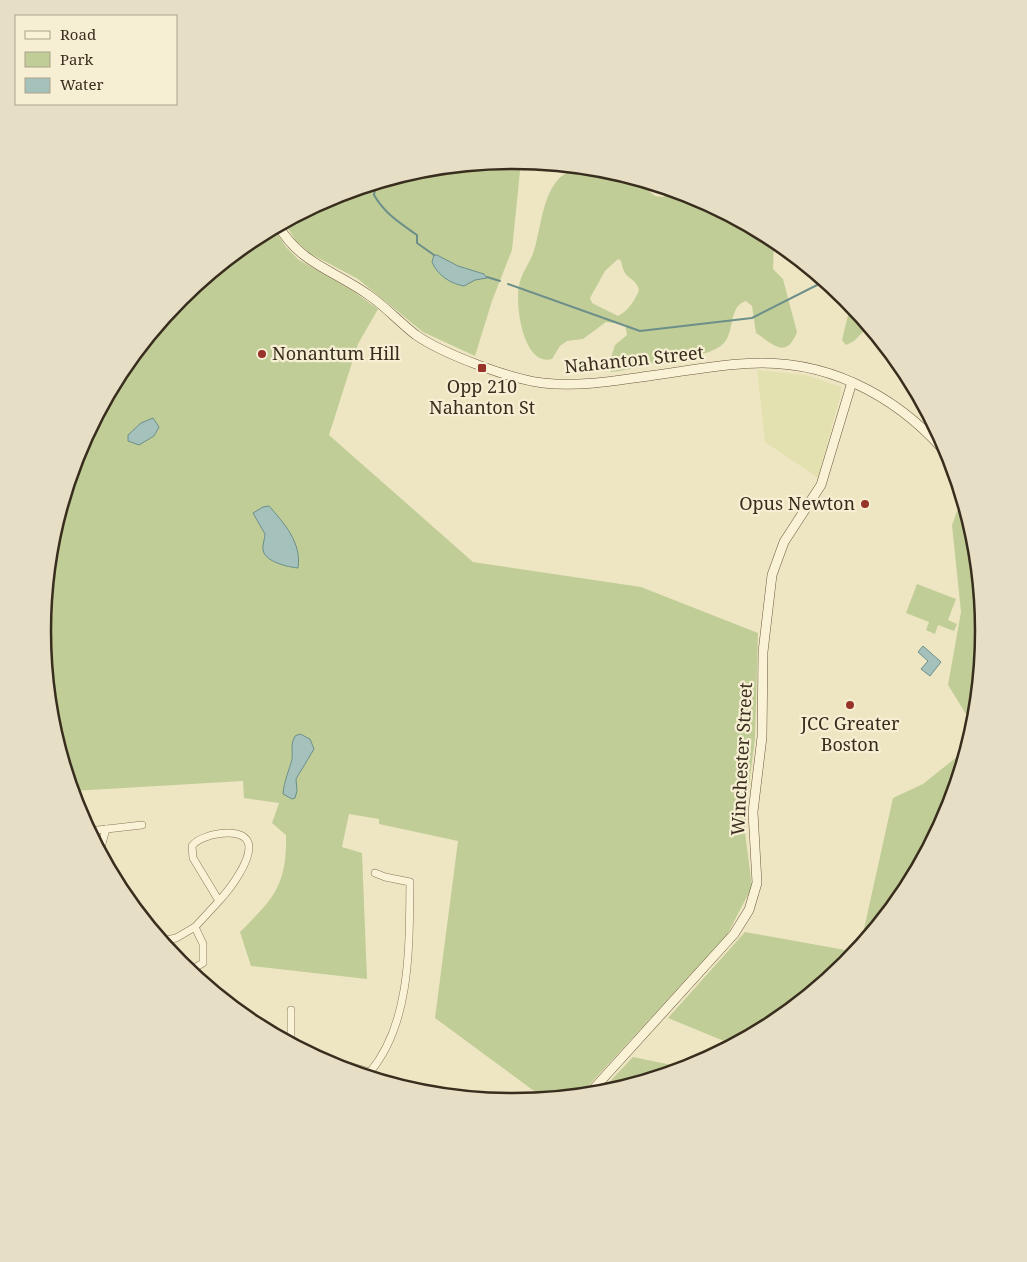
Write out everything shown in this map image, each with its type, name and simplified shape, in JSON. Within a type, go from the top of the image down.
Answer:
[{"type":"street","name":"Nahanton Street","points":[[281,231],[288,242],[304,258],[364,291],[422,339],[512,376],[544,383],[581,385],[730,365],[767,363],[808,368],[852,382],[881,397],[909,416],[936,444]]},
{"type":"street","name":"Winchester Street","points":[[597,1085],[734,934],[751,905],[758,878],[753,812],[762,742],[762,652],[772,575],[782,547],[823,481],[852,382]]},
{"type":"street","points":[[97,831],[142,825]]},
{"type":"street","points":[[103,842],[106,829]]},
{"type":"street","points":[[169,939],[176,938],[195,927],[219,901],[238,876],[249,848],[246,839],[241,836],[229,834],[202,836],[192,846],[193,858],[219,901]]},
{"type":"street","points":[[371,1071],[378,1060],[391,1031],[404,990],[408,964],[410,882],[375,873]]},
{"type":"street","points":[[195,927],[203,944],[203,963],[196,967]]},
{"type":"street","points":[[291,1010],[291,1036]]},
{"type":"shaded area","points":[[757,370],[806,375],[841,387],[818,478],[765,442]]},
{"type":"green space","points":[[520,169],[512,250],[492,301],[475,356],[423,332],[358,279],[311,254],[296,241],[288,228],[309,216],[365,193],[423,178],[453,173]]},
{"type":"green space","points":[[574,173],[646,189],[655,196],[663,197],[667,195],[718,216],[770,247],[774,249],[773,269],[783,279],[797,332],[793,341],[784,348],[779,347],[756,333],[752,306],[746,301],[736,308],[727,339],[720,347],[706,353],[679,356],[611,372],[608,367],[615,345],[627,335],[625,324],[606,322],[583,339],[567,341],[560,346],[552,359],[542,359],[534,354],[523,333],[520,320],[518,307],[519,286],[534,252],[546,202],[557,181],[565,174]],"holes":[[[618,259],[621,261],[623,268],[639,290],[631,305],[618,316],[592,303],[590,298],[605,271]]]},
{"type":"green space","points":[[277,234],[286,247],[299,260],[350,289],[378,309],[358,344],[329,435],[473,562],[641,587],[758,633],[755,738],[745,832],[752,887],[727,935],[588,1087],[536,1092],[435,1018],[458,841],[379,824],[379,819],[349,814],[342,847],[362,853],[367,979],[251,966],[240,932],[270,900],[281,879],[286,852],[286,835],[272,823],[279,803],[244,798],[243,781],[80,791],[67,751],[55,691],[51,631],[52,601],[60,541],[67,511],[86,454],[113,400],[147,350],[187,304],[232,264]]},
{"type":"green space","points":[[849,313],[865,330],[854,341],[846,345],[842,340]]},
{"type":"green space","points":[[959,507],[967,541],[975,601],[975,661],[968,717],[948,685],[961,612],[952,525]]},
{"type":"green space","points":[[917,584],[956,599],[948,620],[957,624],[954,631],[938,625],[935,634],[926,630],[929,622],[906,613]]},
{"type":"green space","points":[[959,756],[941,808],[914,862],[898,888],[863,933],[893,798],[923,784]]},
{"type":"green space","points":[[745,932],[847,950],[795,998],[723,1043],[724,1041],[668,1018]]},
{"type":"green space","points":[[633,1057],[672,1065],[662,1069],[608,1083]]},
{"type":"water","points":[[434,255],[458,266],[484,274],[487,278],[475,280],[464,286],[454,283],[445,278],[434,267],[432,262]]},
{"type":"water","points":[[153,418],[159,427],[154,436],[139,445],[128,441],[128,435],[141,423]]},
{"type":"water","points":[[269,506],[286,526],[295,542],[299,559],[298,568],[272,561],[265,554],[263,548],[265,534],[253,513]]},
{"type":"water","points":[[923,646],[941,662],[930,676],[921,669],[928,661],[918,652]]},
{"type":"water","points":[[300,734],[310,739],[314,749],[296,779],[297,791],[295,798],[292,799],[283,794],[285,780],[292,759],[293,742],[295,736]]},
{"type":"waterway","points":[[375,190],[374,195],[383,208],[393,218],[417,235],[417,243],[434,255]]},
{"type":"waterway","points":[[487,277],[500,281]]},
{"type":"waterway","points":[[508,284],[640,331],[752,318],[819,284]]},
{"type":"place","name":"Nonantum Hill","points":[[262,354]]},
{"type":"place","name":"Opp 210 Nahanton St","points":[[482,368]]},
{"type":"place","name":"Opus Newton","points":[[865,504]]},
{"type":"place","name":"JCC Greater Boston","points":[[850,705]]}]
